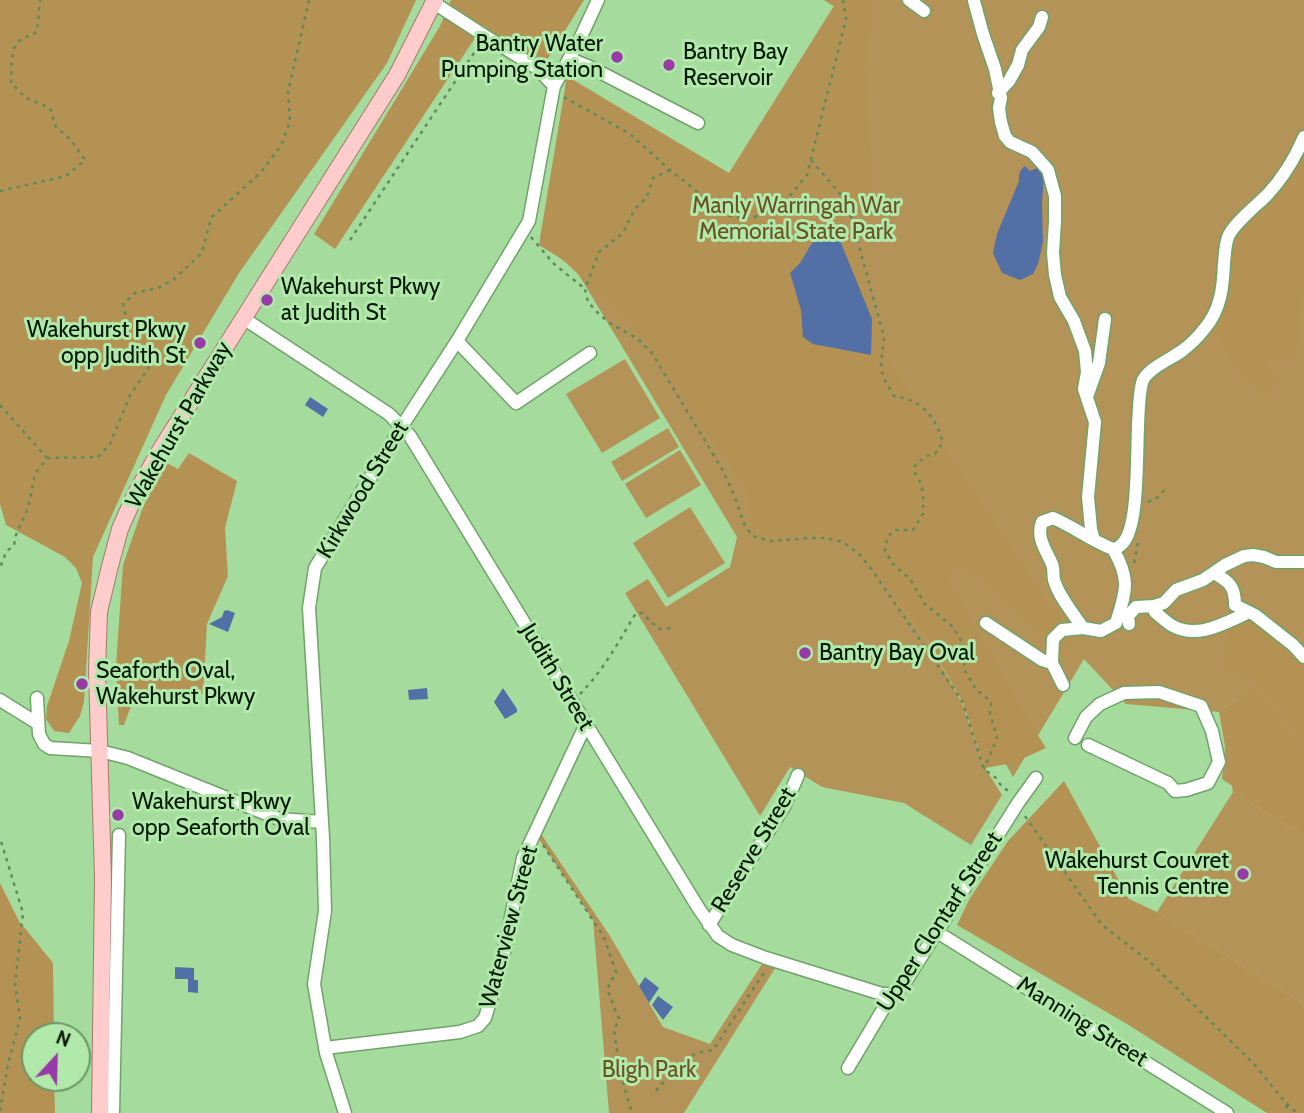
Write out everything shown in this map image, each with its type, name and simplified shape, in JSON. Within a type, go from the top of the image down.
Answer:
[{"type":"main road","name":"Wakehurst Parkway","points":[[100,1113],[108,1025],[97,671],[99,612],[120,529],[135,495],[161,449],[397,75],[435,1]]},
{"type":"street","points":[[435,1],[537,68],[554,86],[598,0]]},
{"type":"street","points":[[909,0],[924,12]]},
{"type":"street","points":[[974,1],[1000,98],[1000,122],[1010,142],[1032,152],[1048,170],[1055,195],[1055,275],[1060,297],[1074,321],[1084,351],[1084,389],[1095,422],[1088,497],[1094,541]]},
{"type":"street","points":[[998,93],[1009,81],[1018,65],[1022,50],[1039,27],[1042,18]]},
{"type":"street","points":[[570,59],[698,123]]},
{"type":"street","name":"Kirkwood Street","points":[[345,1113],[325,1048],[314,984],[325,911],[309,608],[315,568],[529,221],[554,86]]},
{"type":"street","points":[[1113,549],[1123,544],[1132,521],[1142,381],[1146,374],[1182,351],[1207,327],[1221,299],[1225,250],[1232,228],[1270,192],[1284,174],[1304,137]]},
{"type":"street","name":"Judith Street","points":[[243,318],[389,414],[410,436],[718,936],[732,945],[772,960],[882,994],[890,994]]},
{"type":"street","points":[[1087,397],[1099,363],[1105,319]]},
{"type":"street","points":[[457,341],[516,403],[590,353]]},
{"type":"street","points":[[1063,685],[1052,663],[1053,639],[1062,630],[1083,628],[1101,631],[1116,623],[1126,583],[1120,561],[1113,549],[1053,518],[1042,522],[1040,539],[1053,567],[1055,581],[1083,628]]},
{"type":"street","points":[[1129,624],[1128,616],[1136,607],[1164,603],[1176,590],[1203,580],[1244,556],[1264,557],[1276,562],[1304,562]]},
{"type":"street","points":[[1214,573],[1228,583],[1235,593],[1235,605],[1255,615],[1304,657]]},
{"type":"street","points":[[1154,606],[1155,612],[1173,626],[1187,631],[1217,627],[1245,614],[1245,611]]},
{"type":"street","points":[[986,623],[1042,660],[1052,663]]},
{"type":"street","points":[[1075,738],[1086,717],[1100,705],[1125,693],[1158,692],[1201,706],[1212,731],[1219,762],[1208,783],[1175,791],[1168,783],[1088,745]]},
{"type":"street","points":[[37,698],[37,723],[41,740],[47,747],[100,751],[128,758],[279,819],[322,822]]},
{"type":"street","points":[[0,700],[37,723]]},
{"type":"street","name":"Waterview Street","points":[[325,1048],[460,1032],[478,1026],[485,1018],[502,961],[523,858],[586,724]]},
{"type":"street","name":"Reserve Street","points":[[709,925],[785,805],[798,775]]},
{"type":"street","name":"Upper Clontarf Street","points":[[848,1068],[890,994],[896,993],[904,984],[1036,778]]},
{"type":"street","points":[[113,1113],[108,1025],[119,835]]},
{"type":"street","name":"Manning Street","points":[[937,932],[1227,1113]]},
{"type":"path","points":[[0,191],[66,176],[85,160],[56,127],[50,108],[26,98],[11,83],[12,57],[21,39],[32,36],[37,31],[40,0]]},
{"type":"path","points":[[0,405],[47,458],[97,457],[110,443],[130,395],[148,369],[155,346],[127,320],[122,304],[135,293],[158,288],[173,280],[202,253],[211,218],[261,172],[281,146],[290,122],[288,92],[309,0]]},
{"type":"path","points":[[554,86],[564,98],[631,134],[670,170],[728,216],[741,218],[765,213],[784,203],[807,175],[846,19],[843,0]]},
{"type":"path","points":[[350,240],[485,36]]},
{"type":"path","points":[[811,160],[842,195],[851,217],[884,337],[881,364],[883,377],[894,396],[910,398],[930,415],[940,431],[943,442],[934,454],[926,456],[915,465],[915,473],[923,492],[923,514],[913,530],[896,530],[887,537],[886,551],[893,564],[910,579],[925,604],[952,626],[965,647],[964,669],[976,691],[991,703],[990,713],[997,738],[984,769]]},
{"type":"path","points":[[670,170],[653,178],[647,197],[634,210],[623,233],[599,251],[585,289],[588,302],[608,322],[638,339],[652,353],[722,469],[745,526],[753,536],[770,541],[827,538],[843,542],[858,553],[962,701],[984,769],[1011,792],[1102,925],[1150,962],[1254,1064],[1297,1113]]},
{"type":"path","points":[[522,233],[533,238],[554,264],[585,289]]},
{"type":"path","points":[[0,568],[6,552],[14,545],[28,508],[35,474],[47,458]]},
{"type":"path","points":[[1146,503],[1158,497],[1167,487]]},
{"type":"path","points":[[1133,569],[1138,542]]},
{"type":"path","points":[[571,699],[589,685],[636,613],[642,613],[659,629],[674,628]]},
{"type":"path","points":[[535,832],[604,937],[616,971],[607,989],[619,1019],[614,1030],[620,1072],[631,1110],[629,1113]]},
{"type":"path","points":[[0,838],[23,913],[15,984],[20,1020],[8,1064],[0,1111]]},
{"type":"path","points":[[656,1091],[676,1067],[696,1053],[713,1049],[772,960]]},
{"type":"path","points":[[1285,1101],[1289,1113]]},
{"type":"green space","points":[[0,0],[416,0],[387,63],[239,273],[166,395],[93,557],[84,702],[80,716],[69,733],[54,731],[46,719],[47,706],[69,641],[82,583],[76,568],[65,557],[6,525],[0,504]]},
{"type":"green space","name":"Manly Warringah War Memorial State Park","points":[[451,0],[584,0],[545,63],[729,173],[834,6],[824,0],[873,0],[865,69],[873,202],[843,214],[887,357],[931,429],[1074,641],[1048,645],[1019,612],[971,571],[954,565],[948,579],[1046,748],[1013,763],[985,768],[962,701],[927,640],[853,545],[819,534],[771,537],[753,525],[746,489],[641,334],[540,238],[566,82],[483,26],[335,249],[314,234],[440,26]]},
{"type":"green space","name":"Manly Warringah War Memorial State Park","points":[[824,0],[1304,0],[1304,833],[1222,779],[1225,746],[1242,710],[1239,698],[1219,712],[1126,704],[1084,659],[1013,777],[707,223],[819,534],[853,544],[927,640],[961,701],[985,768],[1002,795],[971,845],[904,803],[822,787],[790,767],[760,816],[625,593],[648,579],[666,607],[730,567],[737,537],[574,267],[539,245],[564,117],[730,174],[834,6]]},
{"type":"green space","points":[[1304,156],[1304,278],[1297,346],[1295,356],[1275,356],[1263,365],[1282,381],[1265,392],[1239,371],[1217,334],[1216,310],[1233,281],[1232,258],[1238,237],[1274,198]]},
{"type":"green space","points":[[625,359],[660,418],[602,453],[566,394]]},
{"type":"green space","points":[[668,428],[679,447],[622,481],[611,462]]},
{"type":"green space","points":[[680,450],[701,485],[646,518],[625,484]]},
{"type":"green space","points":[[189,453],[237,481],[225,528],[228,576],[207,624],[203,694],[169,703],[137,690],[124,725],[119,725],[116,665],[123,565],[143,507],[165,462],[178,469]]},
{"type":"green space","points":[[690,507],[725,563],[668,598],[633,543]]},
{"type":"green space","points":[[1239,615],[1260,623],[1304,662],[1304,745],[1252,677],[1243,676],[1238,666],[1229,675],[1222,670],[1227,628]]},
{"type":"green space","points":[[1255,687],[1304,752],[1304,836],[1233,792],[1219,712]]},
{"type":"green space","points":[[1064,781],[1129,899],[1157,912],[1304,1004],[1304,1113],[1267,1113],[1127,1024],[957,925],[970,898],[1008,841]]},
{"type":"green space","name":"Wakehurst Couvret Tennis Centre","points":[[1233,792],[1304,836],[1304,1004],[1157,912]]},
{"type":"green space","name":"Bligh Park","points":[[537,828],[610,936],[663,1027],[710,1044],[766,958],[779,962],[684,1113],[609,1113],[593,920],[535,833]]},
{"type":"green space","points":[[0,883],[19,921],[53,963],[54,1022],[21,1022],[21,1092],[54,1092],[55,1113],[0,1113]]},
{"type":"water","points":[[1025,166],[1030,171],[1037,168],[1044,175],[1043,242],[1033,274],[1020,280],[1002,273],[993,253],[997,234],[1019,181],[1020,171]]},
{"type":"water","points":[[834,226],[872,319],[871,355],[813,344],[803,337],[801,310],[790,273],[800,263],[821,228]]},
{"type":"water","points":[[310,397],[328,409],[323,417],[305,405]]},
{"type":"water","points":[[227,610],[235,613],[228,632],[209,624],[222,617]]},
{"type":"water","points":[[427,688],[428,699],[409,700],[408,690]]},
{"type":"water","points":[[503,688],[517,709],[517,712],[505,719],[494,702]]},
{"type":"water","points":[[175,967],[194,968],[198,993],[188,992],[188,979],[175,979]]},
{"type":"water","points":[[645,977],[659,988],[649,1003],[639,986]]},
{"type":"water","points":[[658,996],[673,1007],[663,1020],[652,1005]]},
{"type":"place","name":"Bantry Water Pumping Station","points":[[617,57]]},
{"type":"place","name":"Bantry Bay Reservoir","points":[[669,65]]},
{"type":"place","name":"Wakehurst Pkwy at Judith St","points":[[267,300]]},
{"type":"place","name":"Wakehurst Pkwy opp Judith St","points":[[200,343]]},
{"type":"place","name":"Bantry Bay Oval","points":[[805,653]]},
{"type":"place","name":"Seaforth Oval, Wakehurst Pkwy","points":[[82,684]]},
{"type":"place","name":"Wakehurst Pkwy opp Seaforth Oval","points":[[118,815]]},
{"type":"place","name":"Wakehurst Couvret Tennis Centre","points":[[1243,874]]}]
